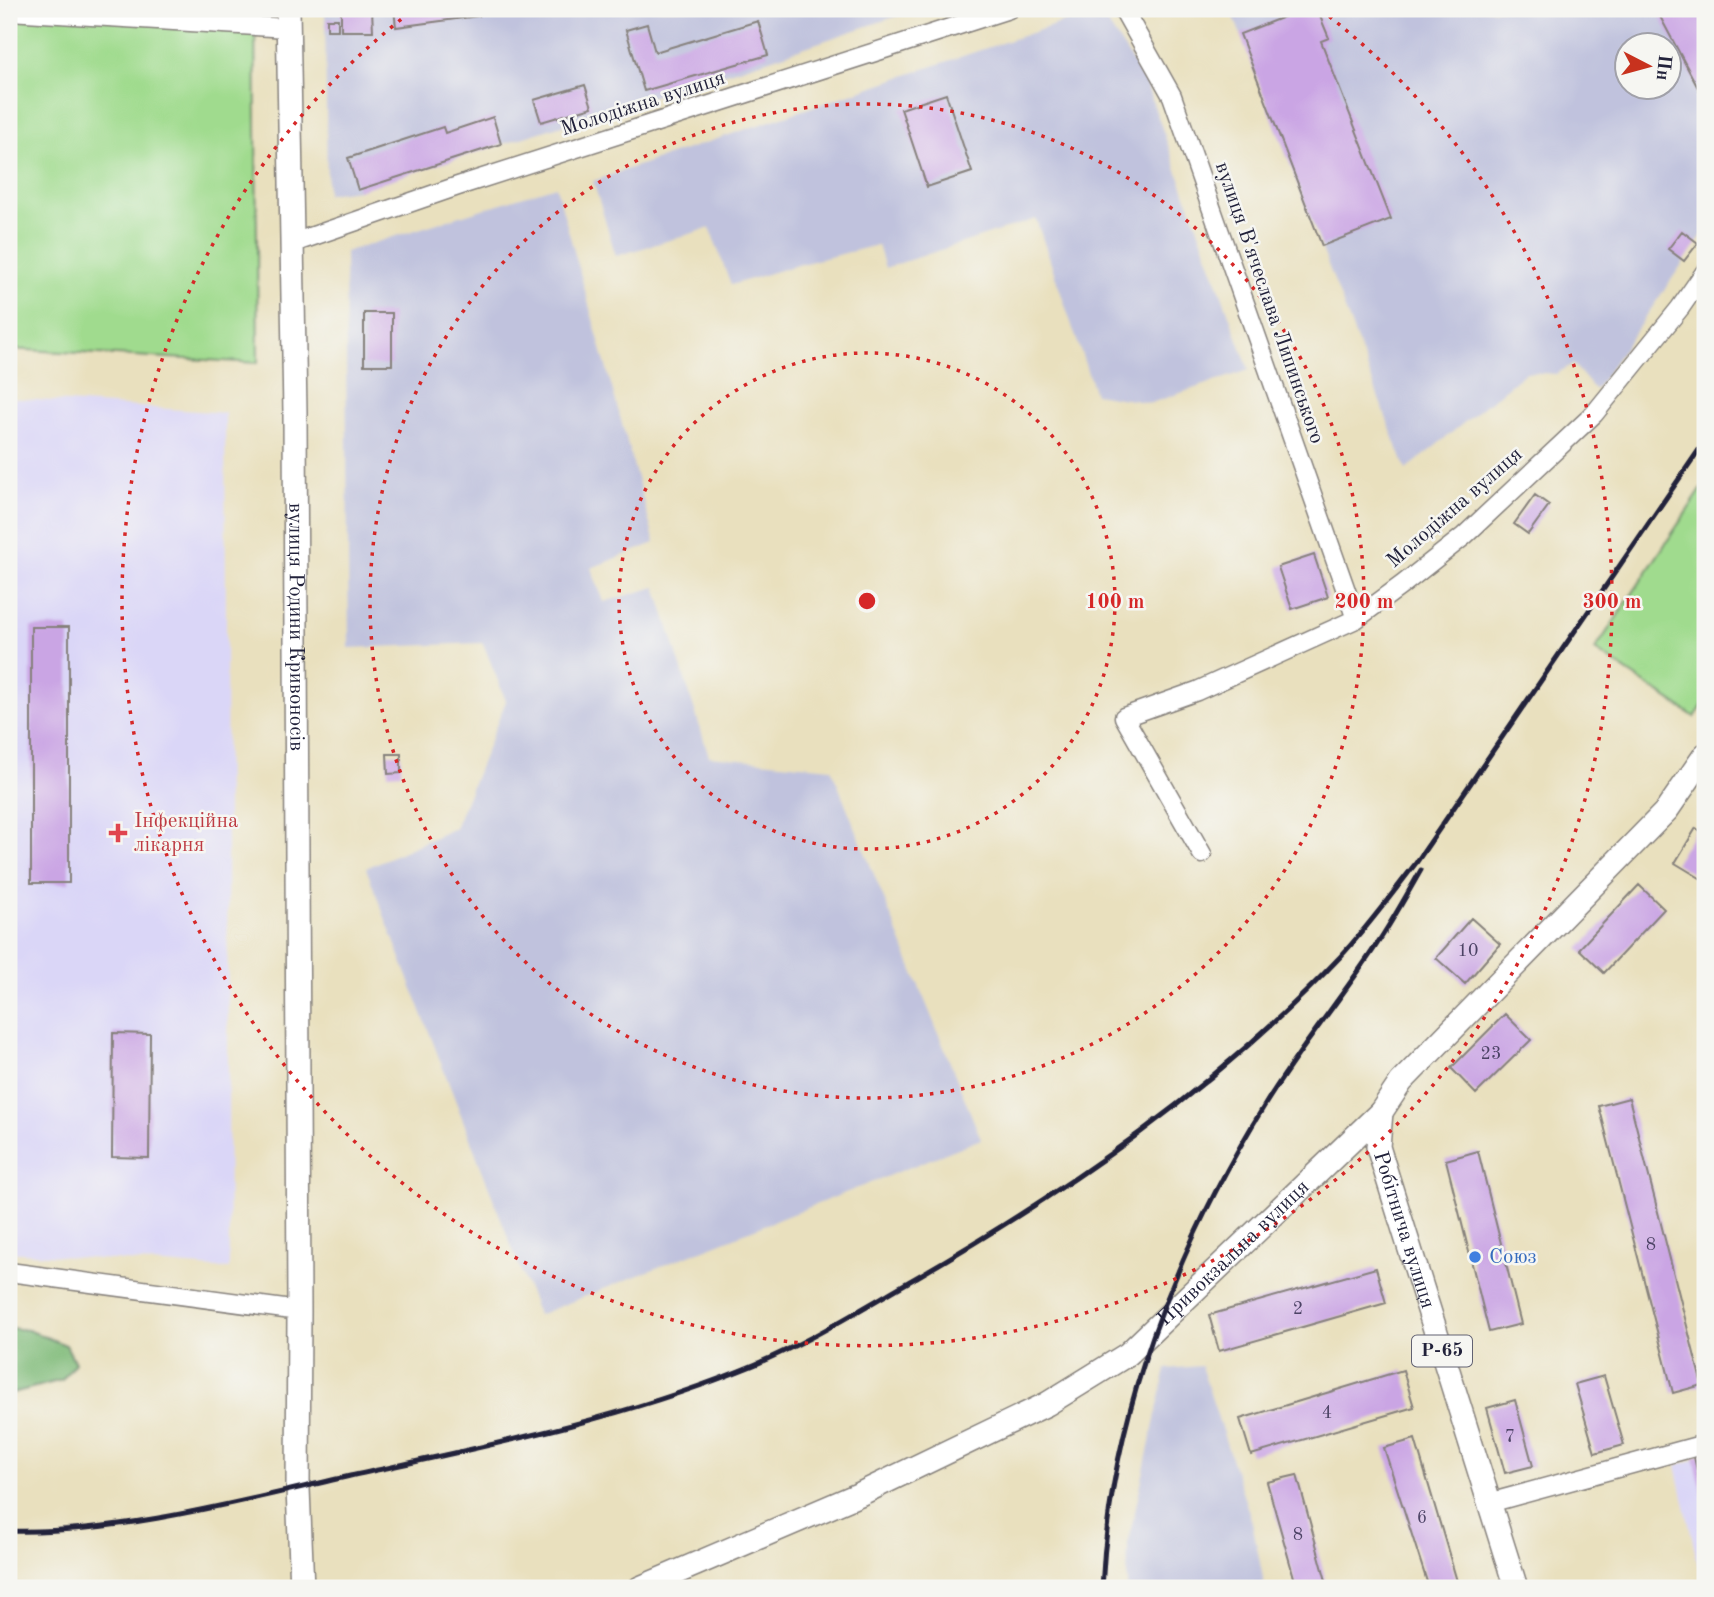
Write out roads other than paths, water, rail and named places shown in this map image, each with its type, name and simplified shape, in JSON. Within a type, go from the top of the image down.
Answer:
[{"type":"main road","name":"вулиця Родини Кривоносів","points":[[288,19],[295,427],[298,1488],[302,1588]]},
{"type":"main road","name":"Привокзальна вулиця","points":[[640,1588],[860,1494],[1023,1416],[1048,1404],[1128,1354],[1381,1112],[1401,1082],[1667,810],[1698,782],[1705,755]]},
{"type":"main road","name":"Робітнича вулиця","points":[[1381,1112],[1378,1147],[1516,1588]]},
{"type":"street","name":"Молодіжна вулиця","points":[[290,244],[458,186],[578,150],[1009,9]]},
{"type":"street","name":"вулиця В'ячеслава Липинського","points":[[1123,9],[1172,96],[1356,619]]},
{"type":"street","points":[[9,11],[288,19]]},
{"type":"street","name":"Молодіжна вулиця","points":[[1202,854],[1124,717],[1197,691],[1356,619],[1464,536],[1594,414],[1680,309],[1705,272]]},
{"type":"street","points":[[9,1272],[299,1311]]},
{"type":"street","points":[[1489,1503],[1705,1444]]},
{"type":"railway","points":[[9,1531],[94,1527],[181,1514],[498,1443],[596,1419],[692,1389],[762,1361],[852,1315],[1031,1208],[1193,1092],[1293,1004],[1350,946],[1416,863],[1705,441]]},
{"type":"railway","points":[[1102,1588],[1118,1460],[1153,1335],[1177,1275],[1233,1158],[1266,1103],[1375,947],[1421,870]]},
{"type":"place","name":"Інфекційна лікарня","points":[[118,833]]},
{"type":"place","name":"Союз","points":[[1475,1257]]}]
